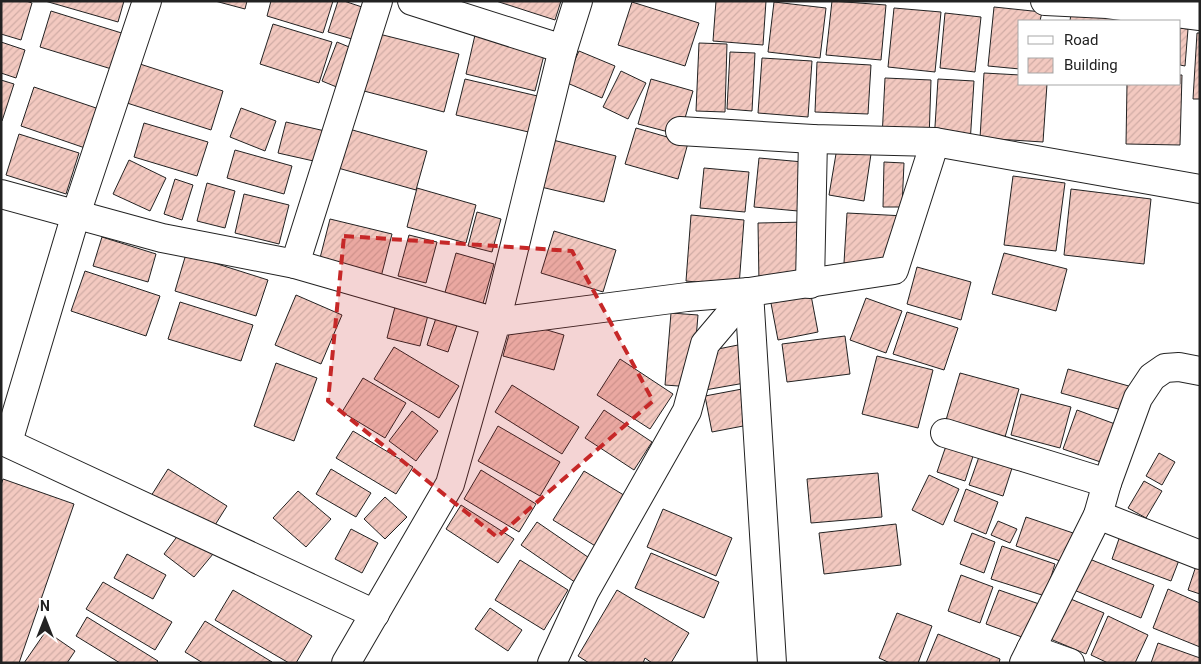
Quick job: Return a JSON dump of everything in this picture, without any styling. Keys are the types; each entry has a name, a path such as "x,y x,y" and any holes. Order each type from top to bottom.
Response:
{"street":[{"path":"147,1 76,214 5,441 375,614"},
{"path":"295,264 378,1"},
{"path":"412,1 563,49"},
{"path":"346,663 450,484 496,322 563,49 578,1"},
{"path":"1045,1 1107,4 1200,16"},
{"path":"680,131 813,139 936,142 1200,189"},
{"path":"810,284 813,139"},
{"path":"1,194 162,238 295,264 496,322 687,297 749,292 894,270 936,142"},
{"path":"552,663 585,591 687,411 705,344 749,292"},
{"path":"749,292 772,663"},
{"path":"1070,663 1027,656 1098,515 1107,483 1138,398 1152,377 1165,368 1179,367 1200,371"},
{"path":"946,432 1107,483"},
{"path":"1098,515 1200,555"}],"highlighted area":[{"path":"344,236 572,251 653,401 497,537 328,401"}],"building":[{"path":"1,1 26,1 32,3 21,40 1,34"},
{"path":"45,1 124,1 118,22"},
{"path":"215,1 247,1 245,9"},
{"path":"271,1 333,1 323,33 267,16"},
{"path":"338,1 362,7 352,39 328,32"},
{"path":"496,1 561,1 555,20"},
{"path":"716,1 766,1 763,45 713,41"},
{"path":"832,1 886,5 881,60 826,55"},
{"path":"632,2 699,23 685,66 618,45"},
{"path":"774,2 826,8 820,58 768,52"},
{"path":"994,7 1042,12 1040,20 1018,20 1018,69 988,66"},
{"path":"894,8 941,12 935,72 888,67"},
{"path":"51,11 128,35 118,71 40,47"},
{"path":"945,13 981,17 975,72 940,68"},
{"path":"1071,13 1131,20 1070,20"},
{"path":"273,24 332,42 319,83 260,64"},
{"path":"1181,28 1188,29 1185,66 1181,65"},
{"path":"1197,33 1200,33 1200,99 1193,99"},
{"path":"379,34 459,54 444,112 364,91"},
{"path":"475,35 545,51 535,91 466,74"},
{"path":"1,42 25,50 16,78 1,73"},
{"path":"337,42 354,49 339,88 322,81"},
{"path":"699,43 727,44 725,112 696,111"},
{"path":"579,51 615,66 602,98 565,82"},
{"path":"730,52 755,53 752,111 727,109"},
{"path":"762,58 812,61 808,117 758,113"},
{"path":"817,62 871,65 868,114 815,112"},
{"path":"140,64 223,91 211,130 127,103"},
{"path":"621,71 646,83 628,119 603,107"},
{"path":"984,73 1018,75 1018,85 1047,85 1043,142 980,138"},
{"path":"1182,75 1180,145 1126,144 1127,85 1181,85"},
{"path":"885,78 931,80 929,140 882,138"},
{"path":"465,79 546,98 537,134 456,115"},
{"path":"651,79 693,91 680,135 638,124"},
{"path":"938,79 974,81 970,144 934,142"},
{"path":"1,80 14,84 2,121 1,121"},
{"path":"34,87 102,110 88,149 21,126"},
{"path":"241,108 276,121 265,151 230,137"},
{"path":"286,122 325,131 318,162 278,153"},
{"path":"144,123 208,142 197,176 134,157"},
{"path":"636,128 688,143 678,179 625,164"},
{"path":"349,129 427,151 416,190 338,168"},
{"path":"19,134 79,153 66,194 6,175"},
{"path":"553,140 616,156 604,202 541,187"},
{"path":"837,148 871,154 864,201 829,195"},
{"path":"235,150 292,166 284,194 227,178"},
{"path":"759,158 803,162 798,211 754,207"},
{"path":"129,160 166,178 150,211 113,194"},
{"path":"884,162 904,163 902,207 883,207"},
{"path":"704,168 749,172 745,212 700,208"},
{"path":"1013,176 1065,183 1056,251 1004,245"},
{"path":"175,179 193,185 182,220 164,214"},
{"path":"207,183 235,191 225,228 197,221"},
{"path":"417,188 476,205 466,243 407,227"},
{"path":"1071,189 1151,199 1144,264 1064,255"},
{"path":"244,194 289,205 279,244 235,233"},
{"path":"477,212 501,219 492,252 468,246"},
{"path":"847,213 905,216 902,266 844,263"},
{"path":"691,215 744,220 739,286 686,281"},
{"path":"330,219 392,234 381,277 319,262"},
{"path":"808,222 808,282 759,283 758,223"},
{"path":"554,231 616,250 603,292 541,273"},
{"path":"409,235 437,242 426,283 398,276"},
{"path":"102,237 156,254 148,282 93,266"},
{"path":"456,253 494,264 482,307 444,296"},
{"path":"1004,253 1067,269 1056,311 992,294"},
{"path":"186,254 268,280 256,316 175,291"},
{"path":"917,267 971,282 961,320 907,304"},
{"path":"85,271 160,296 146,336 71,311"},
{"path":"810,290 818,332 778,340 770,298"},
{"path":"296,295 342,315 321,364 275,345"},
{"path":"866,298 902,311 886,353 850,340"},
{"path":"180,302 253,325 241,361 168,339"},
{"path":"395,307 428,315 420,346 387,338"},
{"path":"907,312 958,328 944,370 893,354"},
{"path":"671,313 698,315 692,387 665,385"},
{"path":"437,315 458,322 448,352 427,345"},
{"path":"513,320 564,335 554,370 503,356"},
{"path":"845,336 850,374 787,382 782,344"},
{"path":"748,343 756,381 705,390 698,353"},
{"path":"394,347 459,386 439,418 374,379"},
{"path":"877,356 933,370 918,428 862,414"},
{"path":"620,359 673,394 650,429 597,395"},
{"path":"276,363 317,378 294,441 254,426"},
{"path":"1068,369 1143,390 1136,414 1061,393"},
{"path":"960,373 1019,389 1005,437 946,420"},
{"path":"363,378 406,403 385,438 342,412"},
{"path":"512,385 579,427 562,454 495,412"},
{"path":"758,386 764,422 712,432 705,396"},
{"path":"1021,394 1071,407 1060,448 1011,435"},
{"path":"604,410 652,442 634,470 585,438"},
{"path":"1077,410 1126,428 1112,466 1063,449"},
{"path":"412,411 438,431 416,461 389,441"},
{"path":"498,426 560,462 540,496 478,461"},
{"path":"353,431 413,467 396,494 336,458"},
{"path":"948,440 975,450 965,481 937,472"},
{"path":"1159,453 1175,462 1162,485 1146,476"},
{"path":"980,454 1013,465 1003,496 969,485"},
{"path":"168,469 227,506 210,533 151,496"},
{"path":"331,469 371,493 356,517 316,494"},
{"path":"481,470 536,504 519,532 464,499"},
{"path":"584,471 627,497 597,547 553,520"},
{"path":"878,473 882,517 811,523 807,479"},
{"path":"929,475 959,489 943,525 912,510"},
{"path":"3,479 74,504 19,663 1,663 1,485"},
{"path":"1144,481 1162,491 1146,518 1128,508"},
{"path":"966,489 998,502 986,534 954,521"},
{"path":"298,491 331,519 306,547 273,518"},
{"path":"385,497 407,517 385,539 364,519"},
{"path":"461,505 514,539 498,563 446,529"},
{"path":"663,509 732,538 716,576 647,547"},
{"path":"1026,517 1076,534 1066,563 1016,546"},
{"path":"998,521 1017,529 1010,543 991,535"},
{"path":"537,522 598,564 582,587 521,545"},
{"path":"896,524 901,565 824,574 819,533"},
{"path":"351,529 378,543 362,573 335,559"},
{"path":"182,530 213,554 194,577 164,554"},
{"path":"972,533 995,542 984,573 960,564"},
{"path":"1121,533 1181,555 1171,581 1112,559"},
{"path":"1002,546 1055,564 1045,596 991,579"},
{"path":"651,553 719,582 704,618 635,588"},
{"path":"127,554 166,575 153,599 114,578"},
{"path":"1087,558 1154,585 1141,618 1074,590"},
{"path":"520,560 568,590 544,630 495,600"},
{"path":"1197,563 1200,564 1200,594 1188,590"},
{"path":"961,575 993,587 980,623 948,611"},
{"path":"103,582 172,622 155,650 86,609"},
{"path":"1168,589 1200,603 1200,647 1153,628"},
{"path":"233,590 312,636 296,663 289,663 215,620"},
{"path":"617,590 689,633 671,663 652,663 645,658 643,663 589,663 578,656"},
{"path":"999,590 1042,605 1030,640 986,624"},
{"path":"1066,597 1104,613 1086,654 1048,638"},
{"path":"490,608 522,630 508,651 475,629"},
{"path":"897,613 932,626 918,663 890,663 879,658"},
{"path":"1108,616 1148,635 1135,663 1108,663 1091,655"},
{"path":"87,617 158,661 156,663 120,663 76,636"},
{"path":"205,621 272,662 203,663 185,652"},
{"path":"46,631 75,651 67,663 24,663"},
{"path":"938,634 1000,659 999,663 926,663"},
{"path":"1158,643 1200,658 1200,663 1151,663"}]}
